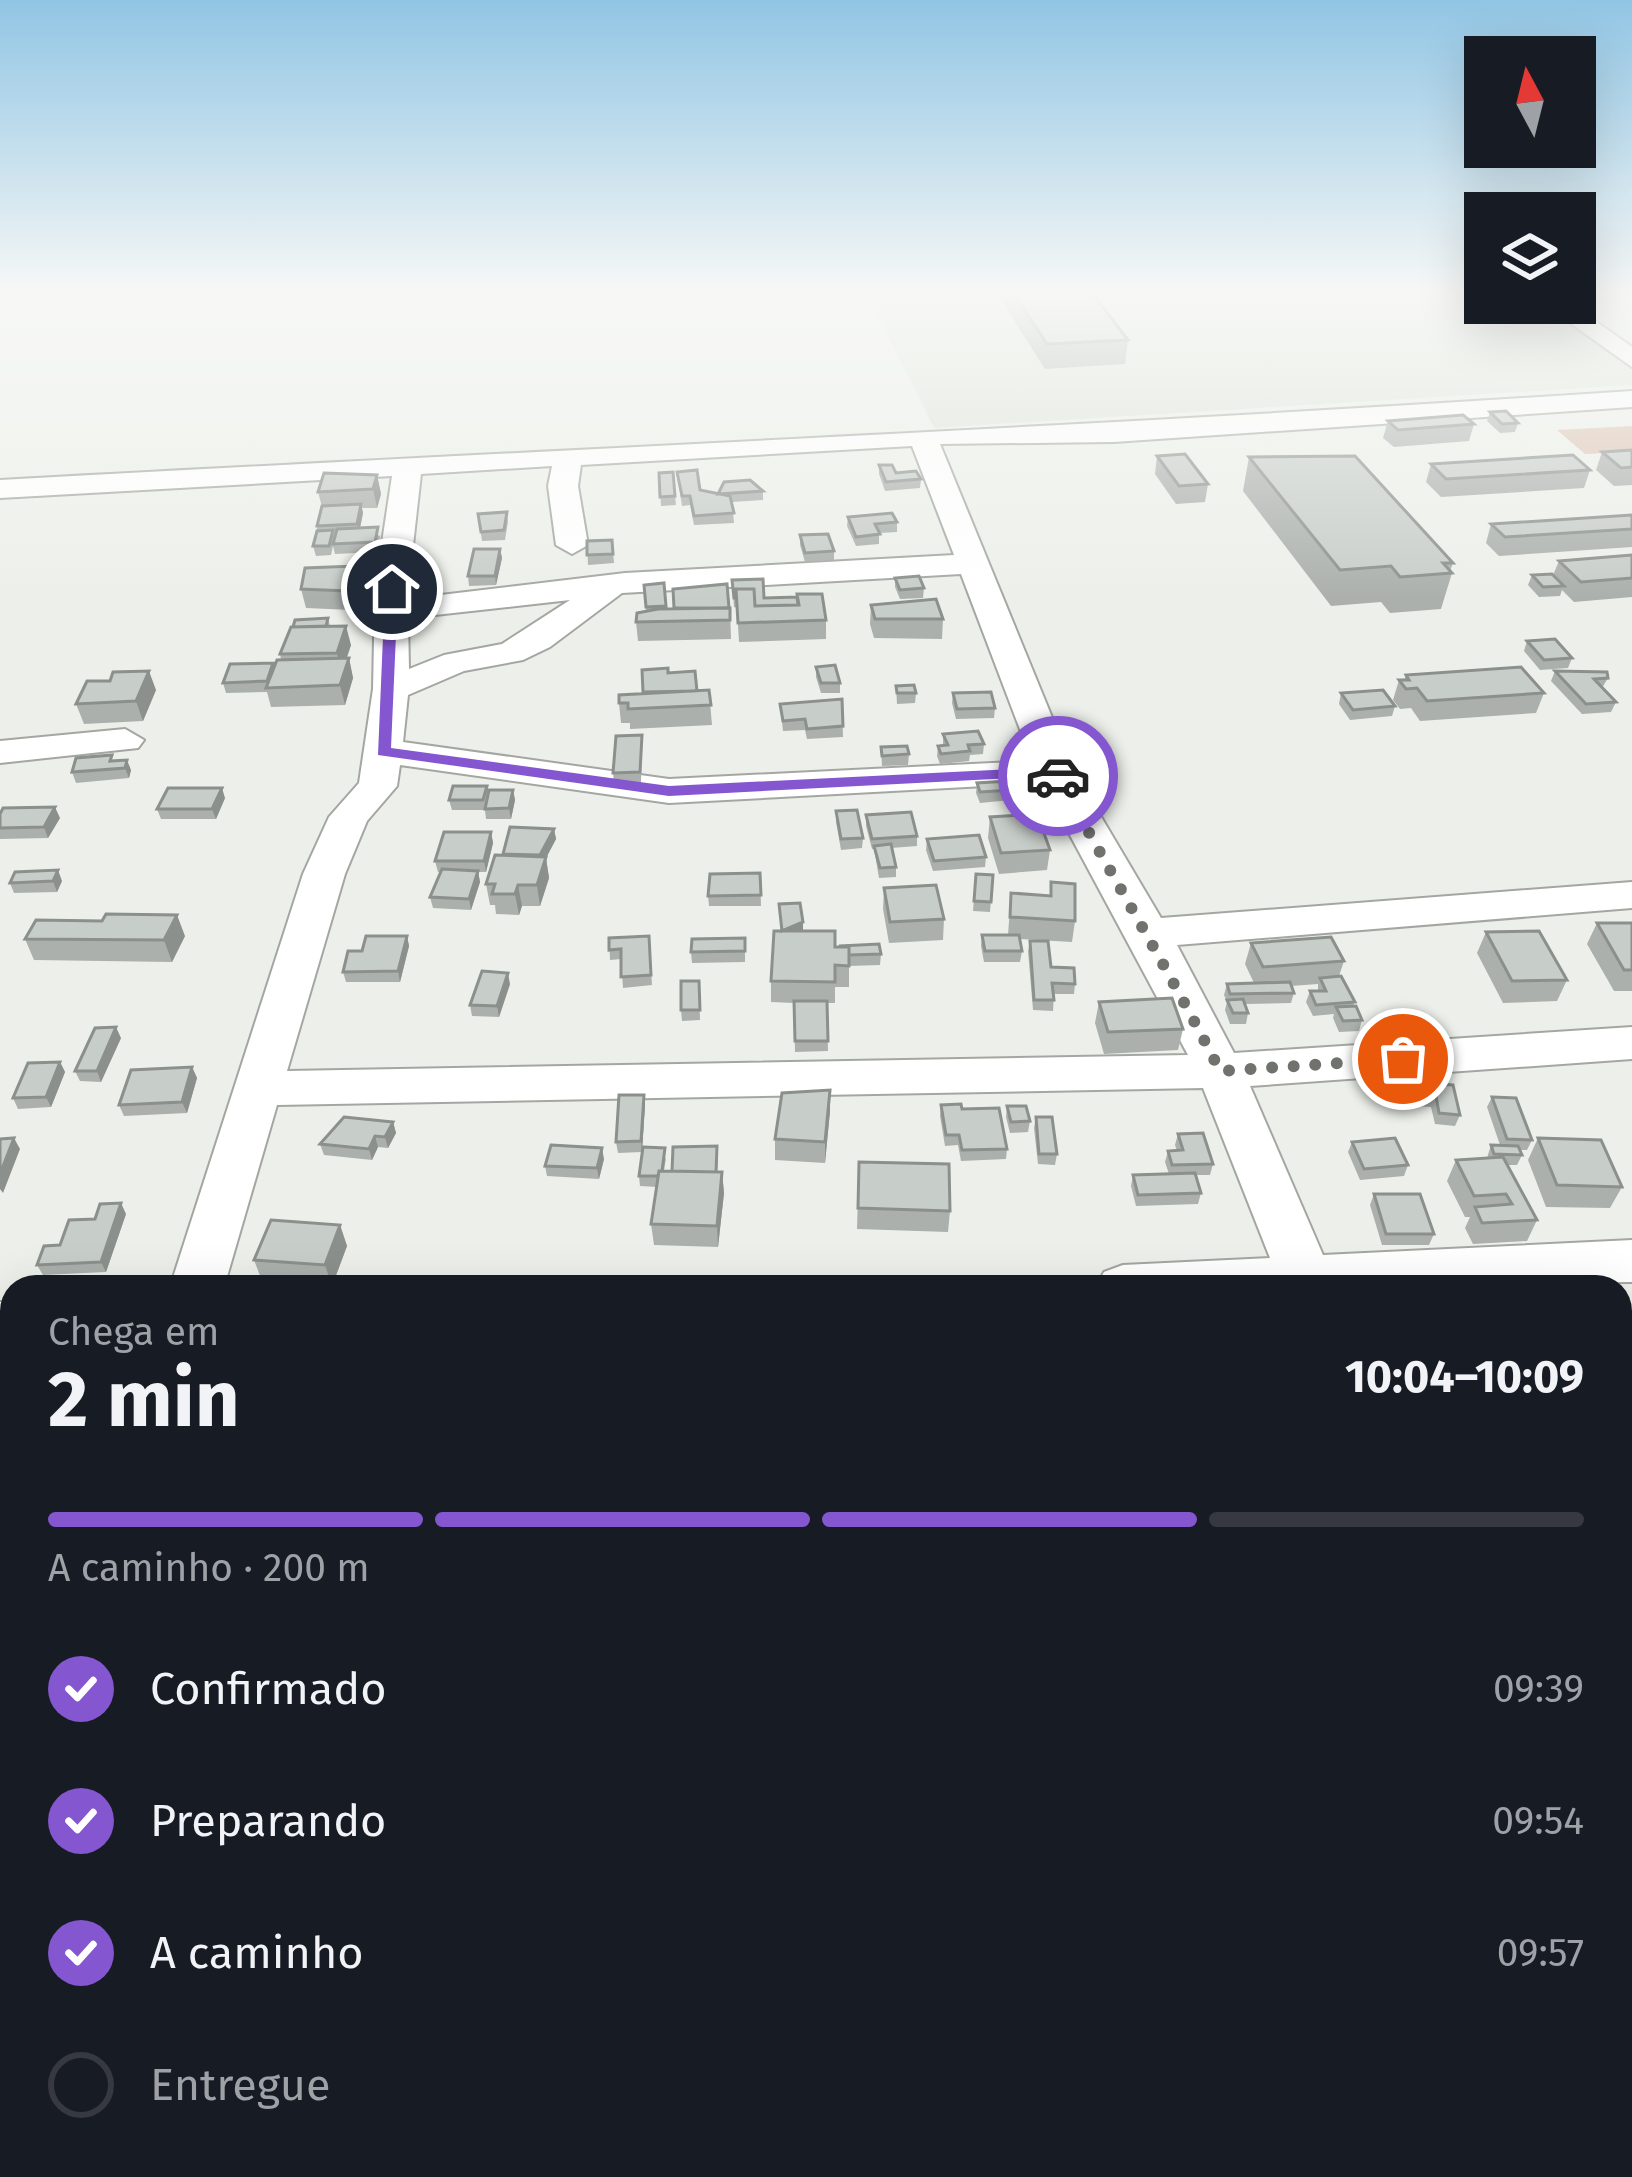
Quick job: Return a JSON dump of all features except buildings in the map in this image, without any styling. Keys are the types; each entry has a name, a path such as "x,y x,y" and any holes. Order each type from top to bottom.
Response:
{"street":[{"path":"0,525 8,489 923,437 1114,434 1632,399"},
{"path":"923,437 1055,771 1119,890 1149,933 1220,1071 1305,1275"},
{"path":"562,457 568,460 563,486 572,520 572,545"},
{"path":"201,1275 324,874 349,817 378,786 391,689 394,563 408,465"},
{"path":"394,610 646,580 970,564"},
{"path":"391,689 456,662 512,653 538,640 611,586"},
{"path":"0,752 124,740"},
{"path":"383,752 669,791 1055,771"},
{"path":"1149,933 1632,895"},
{"path":"259,1088 1220,1071 1632,1043"},
{"path":"1426,1275 1632,1261"}],"shaded area":[{"path":"918,396 1460,396 934,428"},
{"path":"1632,426 1632,452 1585,454 1557,430"}],"way so far":[{"path":"1058,776 1119,890 1149,933 1220,1071 1403,1059"}],"route":[{"path":"392,589 391,689 383,752 669,791 1055,771 1058,776"}]}
